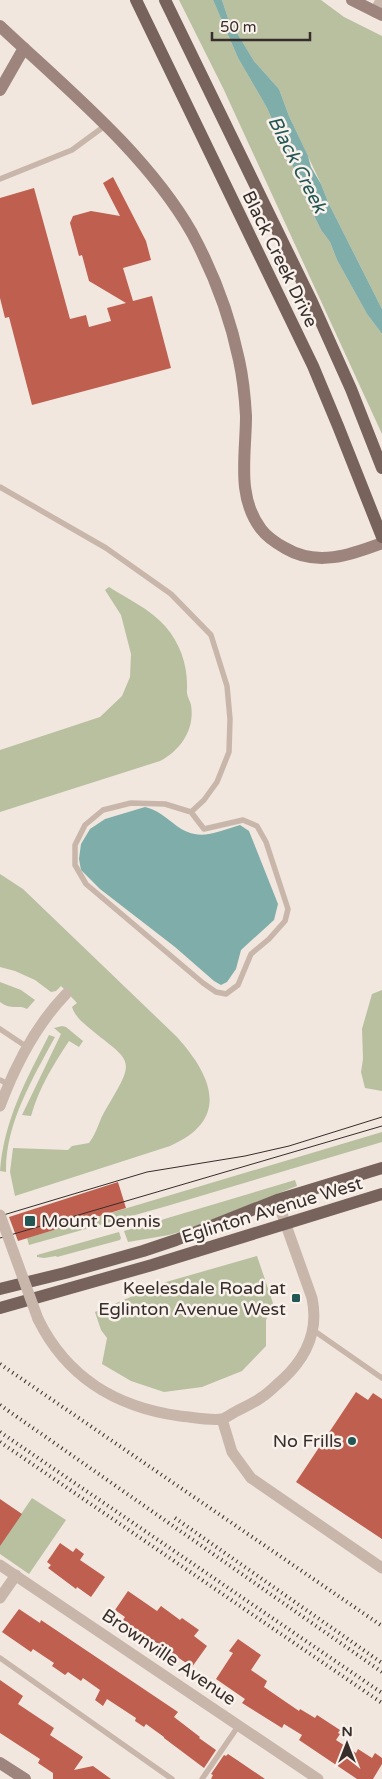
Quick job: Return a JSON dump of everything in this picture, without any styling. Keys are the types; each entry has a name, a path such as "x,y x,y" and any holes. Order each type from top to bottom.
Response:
{"main road":[{"name":"Black Creek Drive","path":"136,0 313,366 382,537"},
{"name":"Black Creek Drive","path":"164,0 312,302 351,389 382,468"},
{"name":"Eglinton Avenue West","path":"0,1288 65,1273 151,1248 277,1200 382,1168"},
{"name":"Eglinton Avenue West","path":"0,1308 152,1265 382,1194"}],"street":[{"path":"352,0 379,9"},
{"path":"0,26 106,125 160,186 192,233 223,303 239,360 246,416 244,484 252,514 262,530 279,545 292,553 318,559 343,556 382,543"},
{"path":"0,90 24,48"},
{"path":"0,1106 4,1082 54,1006 66,994"},
{"path":"0,1215 38,1320 58,1353 89,1382 124,1402 158,1412 196,1418 222,1419 263,1397 292,1371 306,1352 314,1330 312,1298 277,1200"},
{"path":"222,1419 232,1452 251,1478 382,1568"},
{"name":"Brownville Avenue","path":"0,1564 318,1779"},
{"path":"0,1598 16,1575"},
{"path":"0,1763 25,1779"}],"lane":[{"path":"0,179 72,150 106,125"},
{"path":"0,487 106,548 171,594 210,635 227,686 230,719 229,752 217,782 204,800 191,812"},
{"path":"130,803 165,804 191,812 204,829 243,820 257,826 266,842 288,909 285,922 251,954 238,985 226,994 216,992 203,983 86,884 75,865 75,845 85,825 103,810 130,803"},
{"path":"0,1029 27,1047"},
{"path":"314,1330 382,1378"},
{"path":"0,1658 172,1779"},
{"path":"202,1779 239,1725"}],"green space":[{"path":"179,0 213,0 238,58 267,108 321,230 330,242 337,260 367,314 382,334 382,434 224,90"},
{"path":"222,0 321,0 344,17 382,36 382,309 329,204 289,116 279,89 254,61 228,18"},
{"path":"109,587 146,609 165,626 175,640 185,664 187,694 192,714 185,738 174,751 160,761 0,812 0,750 100,717 122,696 130,677 131,654 121,615 105,590"},
{"path":"0,874 23,889 177,1037 199,1067 210,1096 208,1110 202,1123 189,1135 170,1146 15,1196 10,1172 13,1148 68,1150 72,1146 89,1143 123,1079 126,1069 121,1055 77,1016 72,1007 77,1003 61,986 56,991 51,992 35,980 0,967"},
{"path":"0,982 21,990 35,1000 27,1009 4,1005 0,1002"},
{"path":"382,990 382,1091 365,1088 361,1072 363,1059 362,1029 372,994"},
{"path":"66,1027 83,1041 79,1047 69,1041 47,1077 31,1116 22,1115 61,1034 54,1028"},
{"path":"49,1035 55,1037 15,1119 10,1136 6,1172 0,1171 2,1152 11,1117 24,1084"},
{"path":"382,1132 382,1142 29,1245 27,1238"},
{"path":"295,1180 297,1186 186,1230 128,1242 124,1231"},
{"path":"119,1232 120,1240 57,1257 37,1257 37,1255"},
{"path":"257,1256 274,1306 266,1320 266,1346 242,1371 202,1387 164,1392 131,1381 102,1364 107,1338 101,1330 95,1312 166,1282"},
{"path":"32,1498 66,1520 29,1574 0,1554 0,1545"}],"water":[{"name":"Black Creek","path":"213,0 222,0 228,18 254,61 279,89 311,167 382,309 382,334 367,314 337,260 330,242 321,230 267,108 238,58"},
{"path":"145,807 157,812 182,829 198,835 213,833 240,825 249,831 278,904 274,920 241,950 236,969 227,982 221,985 100,889 81,870 79,859 81,844 90,829 105,819"}],"building":[{"path":"113,177 146,241 151,260 123,268 133,301 152,296 171,368 32,405 9,317 5,318 0,298 0,198 34,188 70,319 86,315 89,327 111,321 107,308 126,303 89,281 82,255 79,256 70,223 73,216 91,211 120,216 103,183"},
{"path":"118,1182 126,1208 18,1241 9,1217"},
{"name":"No Frills","path":"356,1392 368,1400 373,1393 382,1399 382,1539 296,1482"},
{"path":"0,1499 22,1514 0,1546"},
{"path":"60,1543 73,1552 76,1548 84,1554 80,1560 105,1577 91,1597 77,1587 76,1589 48,1568 51,1565 47,1562"},
{"path":"128,1591 157,1611 161,1606 180,1620 182,1618 199,1630 194,1636 207,1646 192,1667 123,1620 125,1617 115,1610"},
{"path":"19,1609 40,1623 41,1620 178,1712 174,1717 216,1750 204,1768 146,1724 144,1727 135,1721 136,1718 107,1699 103,1706 95,1700 100,1690 83,1678 81,1681 68,1672 65,1675 52,1666 54,1663 33,1649 31,1652 2,1632"},
{"path":"238,1639 261,1655 251,1670 267,1681 264,1687 299,1711 300,1709 315,1718 317,1715 340,1730 336,1740 356,1753 358,1749 372,1758 375,1753 382,1758 382,1764 373,1779 357,1779 299,1740 302,1735 284,1724 282,1728 242,1703 245,1699 216,1679 233,1653 229,1651"},
{"path":"0,1680 23,1696 18,1704 54,1728 50,1735 83,1757 74,1770 93,1766 111,1779 53,1779 53,1773 38,1763 40,1759 0,1733"},
{"path":"228,1754 265,1779 211,1779 213,1775 211,1774 224,1755"}],"tram line":[{"path":"0,1216 147,1172 245,1156 289,1146 382,1117"},
{"path":"0,1238 382,1126"}],"railway":[{"path":"0,1364 382,1626"},
{"path":"0,1405 382,1672"},
{"path":"0,1432 382,1693"},
{"path":"0,1442 382,1703"},
{"path":"175,1518 382,1663"}],"place":[{"name":"Mount Dennis","path":"30,1221"},
{"name":"Keelesdale Road at Eglinton Avenue West","path":"296,1298"},
{"name":"No Frills","path":"352,1441"}]}
